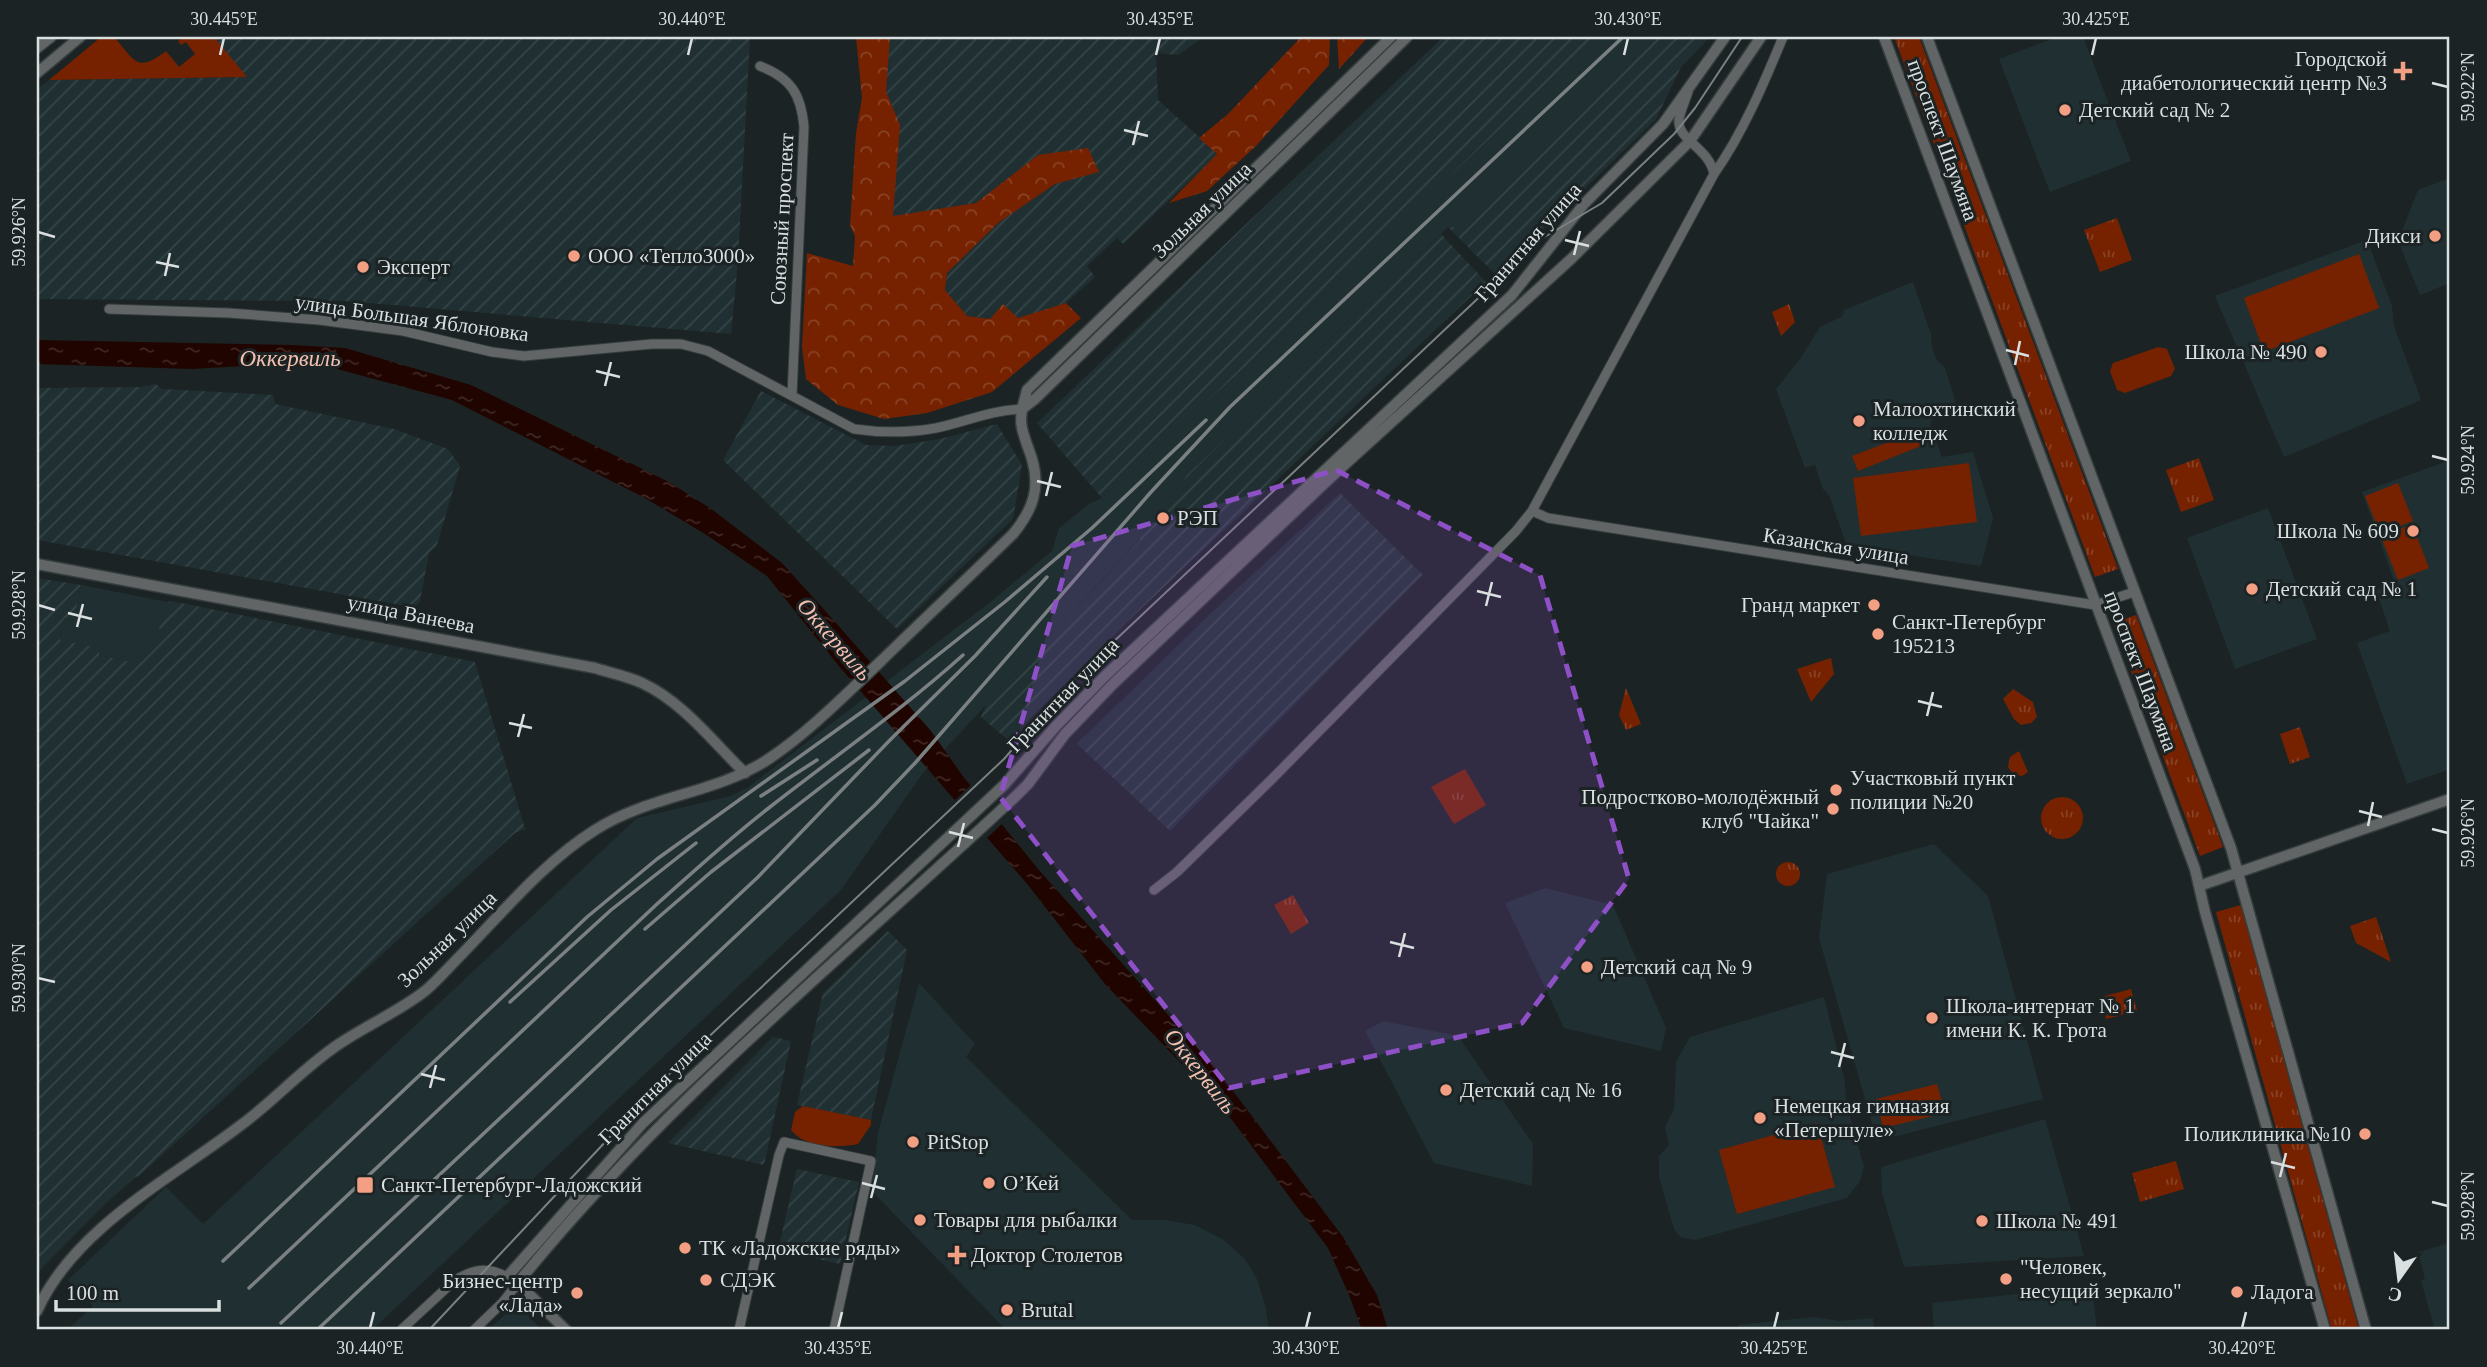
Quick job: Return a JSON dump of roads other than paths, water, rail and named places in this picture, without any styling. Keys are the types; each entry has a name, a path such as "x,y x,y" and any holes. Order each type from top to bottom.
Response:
{"street":[{"path":"37,48 51,37"},
{"path":"37,73 80,37"},
{"name":"Зольная улица","path":"37,1311 56,1275 89,1240 164,1177 244,1124 308,1066 428,989 575,844 611,820 637,807 709,787 745,773 788,745 881,661 1025,520 1035,496 1036,481 1021,427 1027,390 1391,37"},
{"name":"Зольная улица","path":"1022,409 1407,37"},
{"name":"Гранитная улица","path":"507,1277 643,1123 1004,785 1105,676 1512,295 1584,204 1651,137 1725,37"},
{"name":"Гранитная улица","path":"474,1330 503,1303 612,1176 678,1106 788,1002 1015,797 1028,784 1065,734 1113,684 1330,478 1571,258 1690,141 1761,37"},
{"path":"1154,890 1177,872 1265,786 1516,531 1532,511 1713,174 1724,160 1783,37"},
{"name":"проспект Шаумяна","path":"1884,37 2192,861 2325,1330"},
{"name":"проспект Шаумяна","path":"1927,37 2231,848 2366,1330"},
{"name":"Союзный проспект","path":"760,66 784,78 792,88 802,109 804,127 792,395"},
{"path":"1690,87 1679,120 1682,134 1709,158 1713,174"},
{"name":"улица Большая Яблоновка","path":"109,309 229,313 319,320 403,331 492,352 524,356 652,344 681,344 708,351 854,429 908,432 938,427 989,412 1022,409"},
{"name":"Казанская улица","path":"1532,511 1548,518 2095,605 2134,592"},
{"name":"улица Ванеева","path":"37,564 595,668 642,683 664,696 686,714 745,773"},
{"path":"2199,886 2450,799"},
{"path":"738,1330 784,1142 871,1161 834,1330"},
{"path":"401,1330 463,1275 481,1269 489,1269 517,1284 566,1330"}],"water":[{"name":"Оккервиль","path":"37,340 345,348 471,385 667,481 710,508 782,563 931,731 962,775 1038,869 1218,1071 1343,1237 1377,1295 1388,1330 1362,1330 1328,1248 1220,1104 1105,984 1028,885 838,665 767,576 645,498 452,400 311,362 192,369 37,364"}],"tram line":[{"path":"429,1330 667,1076 1004,759 1059,695 1092,662 1541,239 1602,203 1674,134 1695,108 1742,37"}],"railway":[{"path":"317,1330 875,805 916,762 1151,492 1230,407 1623,37"},
{"path":"223,1261 587,917 657,859 905,681 1006,601 1092,528 1206,420"},
{"path":"281,1323 758,877 975,656 1047,577"},
{"path":"249,1288 657,904 755,818 892,714 963,655"},
{"path":"645,929 711,872 869,750"},
{"path":"761,796 817,760"},
{"path":"510,1002 611,910 696,843"}],"place":[{"name":"Городской диабетологический центр №3","path":"2403,71"},
{"name":"Детский сад № 2","path":"2065,110"},
{"name":"Дикси","path":"2435,236"},
{"name":"ООО «Тепло3000»","path":"574,256"},
{"name":"Эксперт","path":"363,267"},
{"name":"Школа № 490","path":"2321,352"},
{"name":"Малоохтинский колледж","path":"1859,421"},
{"name":"РЭП","path":"1163,518"},
{"name":"Школа № 609","path":"2413,531"},
{"name":"Детский сад № 1","path":"2252,589"},
{"name":"Гранд маркет","path":"1874,605"},
{"name":"Санкт-Петербург 195213","path":"1878,634"},
{"name":"Участковый пункт полиции №20","path":"1836,790"},
{"name":"Подростково-молодёжный клуб \"Чайка\"","path":"1833,809"},
{"name":"Детский сад № 9","path":"1587,967"},
{"name":"Школа-интернат № 1 имени К. К. Грота","path":"1932,1018"},
{"name":"Детский сад № 16","path":"1446,1090"},
{"name":"Немецкая гимназия «Петершуле»","path":"1760,1118"},
{"name":"Поликлиника №10","path":"2365,1134"},
{"name":"PitStop","path":"913,1142"},
{"name":"О’Кей","path":"989,1183"},
{"name":"Санкт-Петербург-Ладожский","path":"365,1185"},
{"name":"Товары для рыбалки","path":"920,1220"},
{"name":"Школа № 491","path":"1982,1221"},
{"name":"ТК «Ладожские ряды»","path":"685,1248"},
{"name":"Доктор Столетов","path":"957,1255"},
{"name":"\"Человек, несущий зеркало\"","path":"2006,1279"},
{"name":"СДЭК","path":"706,1280"},
{"name":"Ладога","path":"2237,1292"},
{"name":"Бизнес-центр «Лада»","path":"577,1293"},
{"name":"Brutal","path":"1007,1310"}]}
